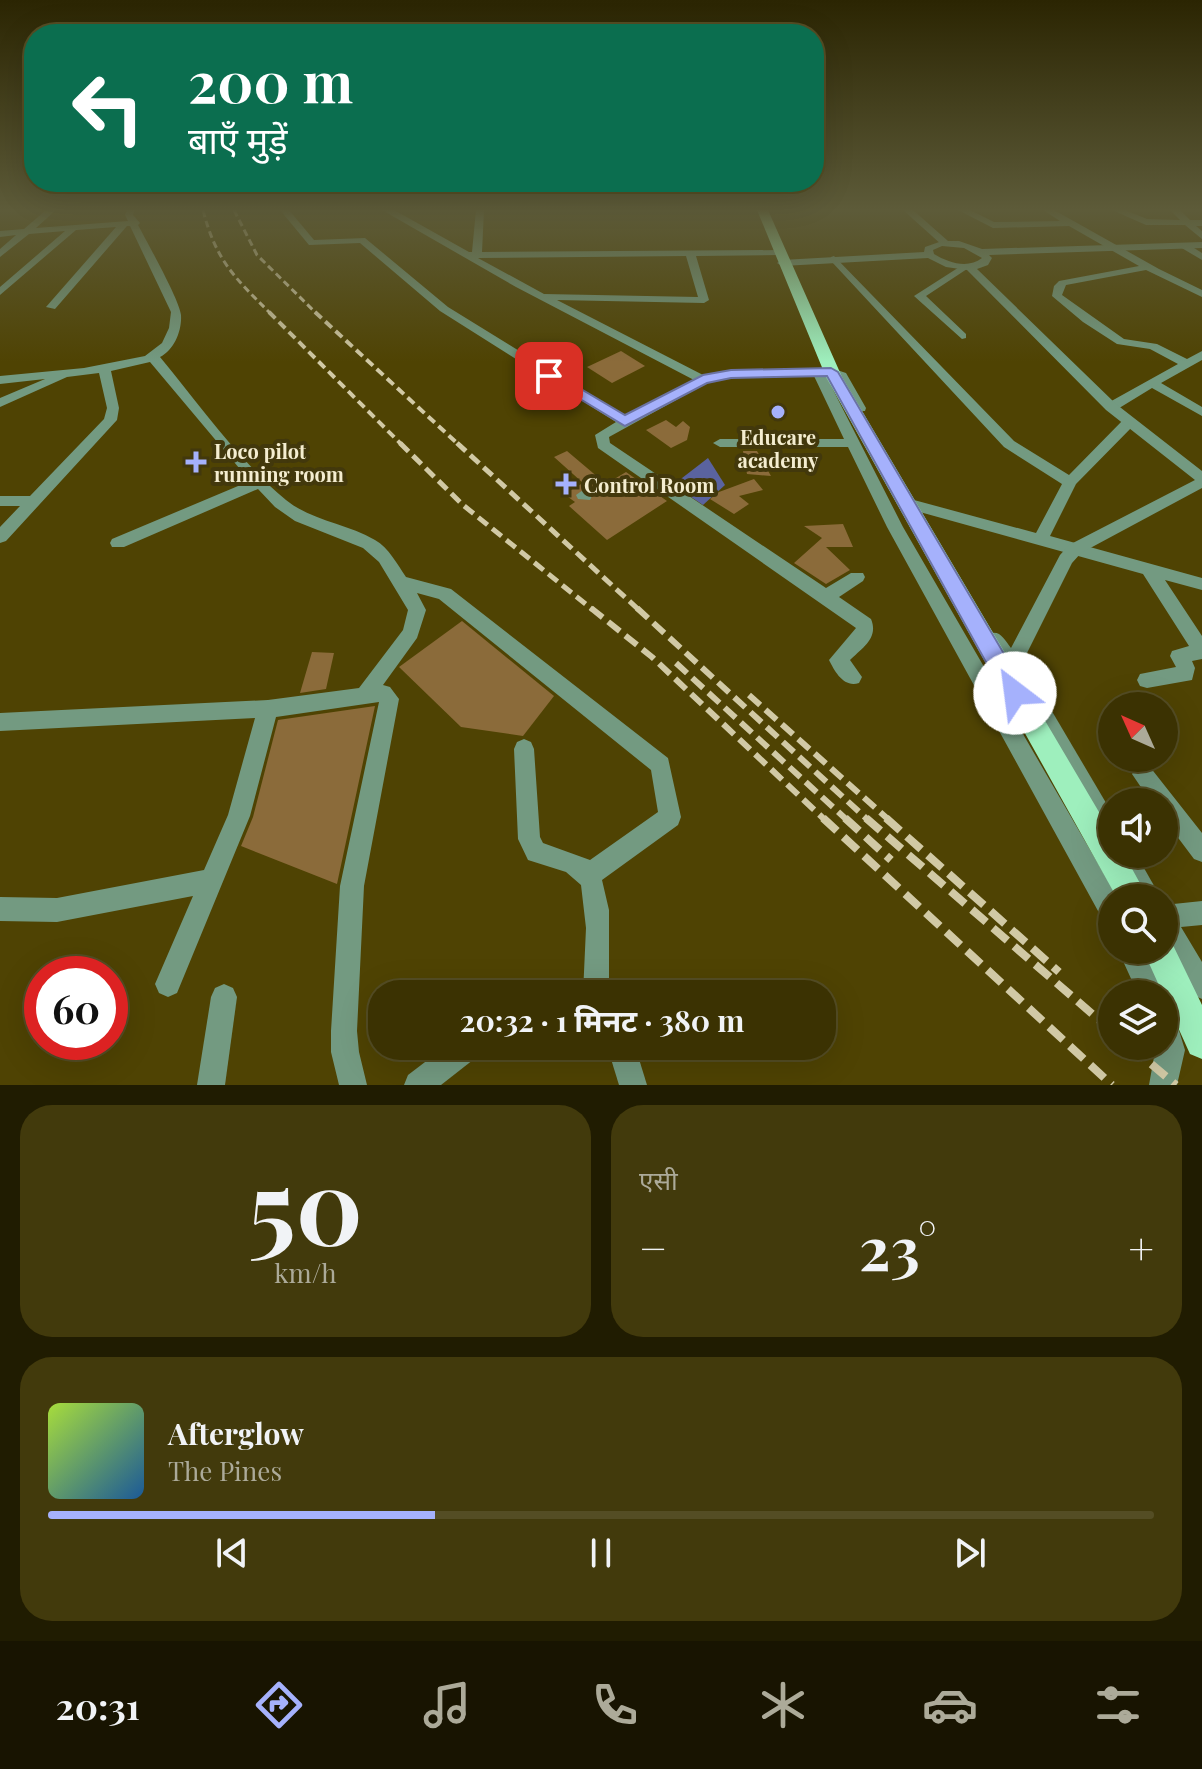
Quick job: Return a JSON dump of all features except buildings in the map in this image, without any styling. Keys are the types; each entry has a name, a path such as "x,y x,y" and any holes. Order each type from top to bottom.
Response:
{"main road":[{"path":"786,261 816,335 828,374 1125,884"},
{"path":"1166,964 1202,1042"}],"street":[{"path":"0,292 36,261"},
{"path":"51,307 95,261"},
{"path":"0,380 104,366 153,357 164,350 176,326 176,312 149,261"},
{"path":"387,261 444,309 625,422"},
{"path":"474,261 703,380"},
{"path":"542,297 704,300 693,261"},
{"path":"836,261 1009,444 1070,482"},
{"path":"941,261 967,267 1111,407 1202,480 1075,549 1066,559 1012,658"},
{"path":"962,336 919,296 967,267 986,261"},
{"path":"1137,261 1202,294"},
{"path":"1147,267 1063,283 1057,296 1121,342 1153,346 1186,363"},
{"path":"1111,407 1202,355"},
{"path":"153,357 260,482 300,517 369,544 385,558 401,582 417,610 415,624 366,693"},
{"path":"0,537 110,420 113,408 104,366"},
{"path":"0,403 74,371"},
{"path":"852,677 838,660 867,629 603,445 602,435 703,380 731,374 842,376 914,505 996,643 1012,658 1098,810"},
{"path":"828,374 851,443 895,527 1098,886"},
{"path":"1152,383 1202,412"},
{"path":"1041,538 1070,482 1129,422"},
{"path":"720,443 851,443"},
{"path":"118,543 260,482"},
{"path":"0,501 33,501"},
{"path":"914,505 1202,584"},
{"path":"1147,680 1185,674 1186,668 1179,656 1202,651 1150,571"},
{"path":"825,597 857,577"},
{"path":"401,582 445,594 661,765 670,817 589,875"},
{"path":"0,722 268,709 366,693 383,693 389,699 352,886 344,1031 345,1052 353,1085"},
{"path":"168,984 245,797 268,709"},
{"path":"524,749 529,839 532,846 536,852 581,867 589,875 596,900 596,980"},
{"path":"1143,774 1202,851"},
{"path":"0,909 57,910 211,881"},
{"path":"1178,917 1202,913"},
{"path":"1178,944 1202,986"},
{"path":"211,1085 224,997"},
{"path":"418,1085 450,1060"},
{"path":"625,1060 633,1085"},
{"path":"1163,1085 1169,1060"}],"shaded area":[{"path":"708,458 725,485 703,505 673,485"}],"railway":[{"path":"224,261 247,290 400,443"},
{"path":"263,261 317,314"},
{"path":"315,312 459,445"},
{"path":"400,443 463,505 593,610"},
{"path":"457,443 639,610"},
{"path":"591,608 652,657 825,820"},
{"path":"637,608 868,820"},
{"path":"676,663 847,820"},
{"path":"749,695 889,820"},
{"path":"823,818 1112,1085"},
{"path":"845,818 891,860"},
{"path":"866,818 1098,1019"},
{"path":"886,818 1059,972"},
{"path":"1147,1060 1176,1085"}],"place":[{"name":"Educare academy","path":"778,412"},
{"name":"Loco pilot running room","path":"196,462"},
{"name":"Control Room","path":"566,484"}],"route":[{"path":"549,376 625,422 703,380 731,374 831,372 1015,693"}]}
